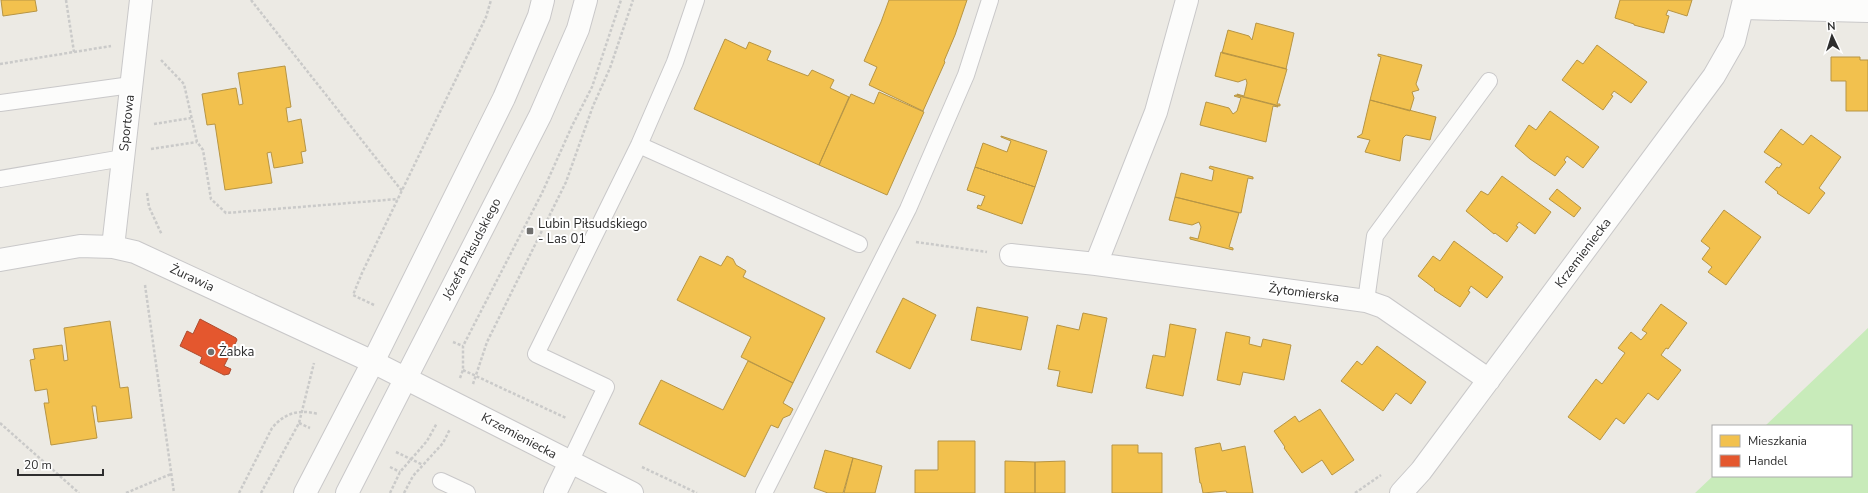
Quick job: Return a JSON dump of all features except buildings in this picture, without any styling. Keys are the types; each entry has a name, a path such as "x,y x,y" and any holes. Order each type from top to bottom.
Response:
{"street":[{"name":"Sportowa","path":"114,247 141,0"},
{"path":"305,493 373,362 504,98 539,16 544,0"},
{"name":"Józefa Piłsudskiego","path":"347,493 540,116 578,29 586,0"},
{"path":"1096,264 1156,112 1188,0"},
{"path":"1744,4 1868,11"},
{"name":"Krzemieniecka","path":"1401,493 1421,471 1714,76 1734,41 1744,4"},
{"name":"Żurawia","path":"0,260 80,246 114,247 136,252 373,362 406,379"},
{"name":"Żytomierska","path":"1011,255 1096,264 1366,301 1383,307 1489,380"},
{"name":"Krzemieniecka","path":"406,379 632,493"},
{"path":"555,493 570,462"}],"lane":[{"path":"570,462 606,387 536,354 639,144 675,62 696,0"},
{"path":"764,493 908,209 966,75 990,0"},
{"path":"1366,301 1375,236 1489,81"},
{"path":"0,103 131,85"},
{"path":"639,144 859,244"},
{"path":"0,179 123,158"},
{"path":"441,481 467,493"}],"path":[{"path":"66,0 74,52"},
{"path":"251,0 402,191"},
{"path":"353,295 362,272 486,17 491,0"},
{"path":"463,370 463,346 542,193 572,126 592,87 621,0"},
{"path":"390,493 400,472 427,441 477,375 488,342 541,237 566,182 593,106 610,68 633,0"},
{"path":"0,64 114,45"},
{"path":"160,68 162,54"},
{"path":"161,60 184,84 197,142 203,150 211,199 226,213 398,199"},
{"path":"154,128 155,116"},
{"path":"154,124 191,118"},
{"path":"151,149 197,142"},
{"path":"151,156 152,144"},
{"path":"147,186 146,193 149,207 157,227 167,243 144,277 174,493"},
{"path":"893,239 1011,255"},
{"path":"261,493 299,423 315,360"},
{"path":"404,493 413,476 443,443 456,403"},
{"path":"0,423 79,493"},
{"path":"126,493 171,474"}],"green space":[{"path":"1868,328 1868,493 1695,493 1712,477 1852,477 1852,425 1766,425"}],"place":[{"name":"Lubin Piłsudskiego - Las 01","path":"530,231"},
{"name":"Żabka","path":"211,352"}]}
